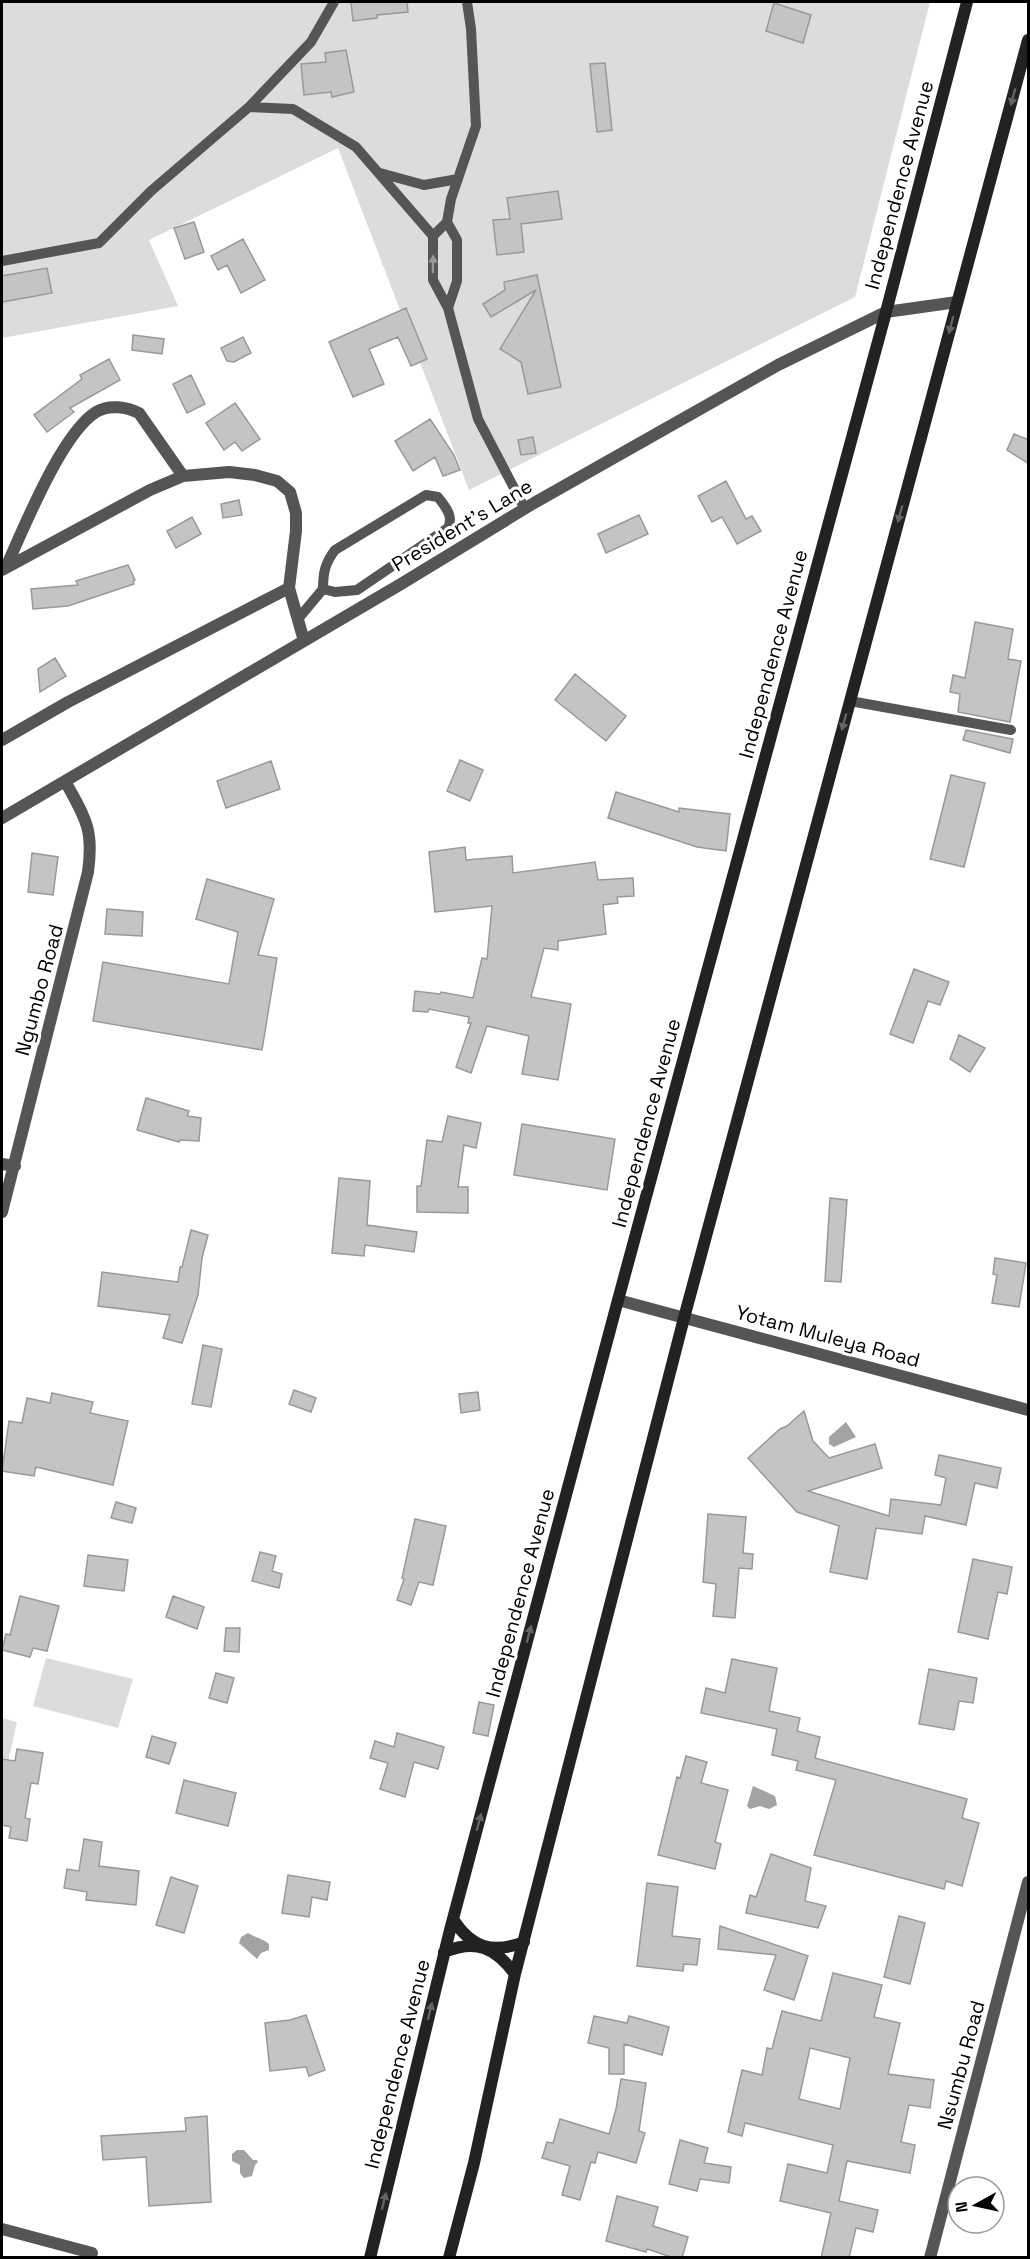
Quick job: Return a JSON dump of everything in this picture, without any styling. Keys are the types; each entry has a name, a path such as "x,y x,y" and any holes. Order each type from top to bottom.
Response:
{"main road":[{"name":"Independence Avenue","path":"370,2258 444,1952 886,312 967,2"},
{"path":"449,2258 474,2163 515,1974 684,1318 1029,40"},
{"path":"453,1919 466,1935 483,1946 496,1949 524,1942"},
{"path":"444,1952 471,1945 484,1948 497,1954 515,1974"}],"street":[{"name":"President's Lane","path":"2,818 525,509 778,365 886,312 957,302"},
{"path":"4,569 67,442 96,411 114,407 129,407 140,413 183,476"},
{"path":"4,569 150,490 183,476 229,472 255,475 278,481 290,492 296,513 296,531 289,588 304,641"},
{"path":"2,740 68,702 289,588"},
{"name":"Ngumbo Road","path":"2,1212 88,872 91,848 88,828 65,781"},
{"path":"2,1164 15,1166"},
{"name":"Yotam Muleya Road","path":"618,1300 1029,1410"},
{"name":"Nsumbu Road","path":"930,2258 1029,1882"},
{"path":"2,2229 92,2253"}],"lane":[{"path":"2,261 99,243 151,191 249,107 311,42 334,2"},
{"path":"433,236 447,222 451,199 476,126 471,29 467,2"},
{"path":"249,107 293,109 356,147 433,236 433,280 448,308 478,419 525,509"},
{"path":"380,173 424,185 458,179"},
{"path":"447,222 457,240 457,281 448,308"},
{"path":"298,619 323,589 323,574 327,560 335,550 426,495 438,497 450,514 451,522 448,528 357,590 335,592 323,589"},
{"path":"850,701 1011,730"}],"shaded area":[{"path":"2,2 930,2 855,297 469,490 338,148 149,240 178,306 2,338"},
{"path":"846,1422 856,1437 834,1447 829,1444 829,1437"},
{"path":"46,1658 133,1679 118,1728 33,1706"},
{"path":"2,1718 17,1722 8,1762 2,1760"},
{"path":"753,1786 775,1796 777,1805 769,1809 760,1806 750,1809 747,1806"},
{"path":"248,1933 269,1944 269,1950 261,1953 257,1959 239,1943 241,1937"},
{"path":"237,2150 244,2150 253,2160 257,2160 252,2176 244,2178 240,2173 240,2165 232,2161 232,2154"}],"building":[{"path":"351,2 407,2 408,12 377,15 377,18 353,21"},
{"path":"774,3 811,15 803,43 766,31"},
{"path":"346,50 354,92 332,97 331,92 304,95 301,64 326,62 325,53"},
{"path":"605,63 612,130 597,132 590,64"},
{"path":"558,191 562,219 521,224 524,252 497,255 493,220 510,219 507,198"},
{"path":"194,222 204,252 185,259 174,228"},
{"path":"243,239 265,280 241,293 227,265 218,270 211,256"},
{"path":"47,268 52,293 2,302 2,276"},
{"path":"537,275 561,387 528,394 521,362 500,349 536,290 491,317 483,304 505,290 504,282"},
{"path":"406,308 427,359 411,366 398,337 369,349 384,384 353,397 329,342"},
{"path":"133,335 164,339 162,354 132,350"},
{"path":"243,337 251,353 234,362 227,361 221,348"},
{"path":"109,359 120,380 70,408 74,412 47,432 34,415 82,379 80,375"},
{"path":"191,375 205,404 187,413 173,384"},
{"path":"235,403 260,439 242,451 235,442 224,450 206,423"},
{"path":"430,419 454,455 460,470 443,476 435,457 413,471 395,441"},
{"path":"1014,434 1029,440 1029,464 1007,450"},
{"path":"533,437 536,453 521,455 518,440"},
{"path":"726,481 746,519 752,516 761,531 737,544 722,517 712,522 698,496"},
{"path":"239,500 242,515 223,518 221,504"},
{"path":"639,515 648,534 606,553 598,534"},
{"path":"192,517 201,534 176,548 167,531"},
{"path":"128,565 135,580 134,584 68,606 33,609 31,589 78,585 76,581"},
{"path":"975,622 1013,629 1008,659 1021,661 1010,722 958,712 960,694 950,692 953,675 965,678"},
{"path":"55,658 66,676 40,692 38,669"},
{"path":"575,674 626,716 606,741 555,700"},
{"path":"966,730 1013,739 1010,753 963,740"},
{"path":"460,760 483,770 470,801 447,791"},
{"path":"271,761 280,789 226,808 217,781"},
{"path":"951,775 985,783 964,867 930,859"},
{"path":"616,792 679,812 679,808 730,814 726,851 697,847 608,818"},
{"path":"465,847 466,860 512,856 513,873 595,862 598,880 633,878 634,896 617,897 618,903 603,905 606,934 558,941 558,950 544,948 531,997 571,1004 558,1080 522,1074 529,1036 487,1026 471,1073 456,1067 471,1023 468,1023 469,1017 429,1009 428,1012 413,1011 415,991 440,994 441,992 473,998 482,958 487,959 492,906 435,912 429,852"},
{"path":"32,853 58,857 53,895 28,892"},
{"path":"207,879 274,899 258,955 277,958 262,1050 93,1021 103,962 229,984 238,932 196,919"},
{"path":"107,909 143,912 142,936 105,934"},
{"path":"914,969 949,982 940,1005 928,1001 913,1043 890,1034"},
{"path":"959,1035 985,1048 970,1072 950,1059"},
{"path":"146,1098 189,1111 187,1116 201,1118 199,1141 180,1140 179,1142 137,1130"},
{"path":"448,1116 481,1123 476,1148 464,1145 458,1187 468,1187 468,1213 417,1212 417,1186 421,1186 427,1140 442,1142"},
{"path":"522,1124 615,1139 607,1190 514,1175"},
{"path":"339,1178 370,1181 367,1225 417,1232 414,1252 365,1245 364,1256 332,1253"},
{"path":"830,1198 847,1200 841,1282 825,1281"},
{"path":"191,1230 208,1235 202,1258 198,1295 182,1343 163,1338 170,1315 98,1306 102,1272 178,1282"},
{"path":"995,1258 1026,1263 1019,1307 992,1303 997,1275 993,1274"},
{"path":"203,1345 222,1349 211,1407 192,1404"},
{"path":"294,1390 316,1398 311,1412 289,1404"},
{"path":"478,1392 480,1410 461,1413 459,1394"},
{"path":"52,1393 93,1402 90,1413 128,1421 113,1485 36,1467 34,1476 2,1471 9,1421 22,1423 27,1398 50,1403"},
{"path":"804,1411 813,1441 829,1458 875,1444 882,1468 808,1491 889,1516 891,1499 941,1505 946,1478 935,1475 939,1455 1001,1468 997,1488 975,1483 966,1525 925,1516 922,1534 876,1528 867,1579 830,1572 839,1526 797,1512 748,1458"},
{"path":"116,1502 136,1508 132,1523 111,1518"},
{"path":"708,1514 746,1517 743,1553 753,1554 752,1569 739,1568 735,1618 713,1616 716,1584 703,1582"},
{"path":"415,1519 446,1526 433,1585 419,1582 411,1605 397,1600 404,1579 402,1578"},
{"path":"260,1552 276,1556 272,1571 282,1574 279,1588 252,1581"},
{"path":"88,1555 128,1560 124,1591 84,1586"},
{"path":"973,1559 1012,1567 1007,1594 998,1592 988,1639 958,1632"},
{"path":"20,1596 59,1606 47,1651 33,1648 30,1657 2,1650 6,1634 10,1635"},
{"path":"173,1596 204,1607 197,1629 166,1617"},
{"path":"226,1628 240,1628 239,1652 224,1651"},
{"path":"732,1659 777,1668 769,1711 800,1718 797,1731 820,1737 815,1758 967,1799 962,1818 979,1823 962,1886 946,1881 944,1889 814,1855 836,1780 796,1770 798,1761 772,1755 777,1729 701,1713 706,1688 725,1693"},
{"path":"929,1669 977,1678 973,1703 959,1701 954,1730 919,1724"},
{"path":"216,1673 234,1678 227,1703 209,1698"},
{"path":"479,1702 494,1705 488,1736 473,1733"},
{"path":"397,1733 444,1747 438,1769 414,1762 405,1797 380,1789 388,1763 370,1758 375,1741 394,1747"},
{"path":"152,1736 176,1743 169,1764 146,1757"},
{"path":"17,1749 43,1753 38,1784 31,1783 25,1818 30,1819 27,1841 9,1838 11,1827 2,1825 2,1759 15,1761"},
{"path":"686,1756 707,1762 701,1783 728,1790 715,1842 721,1844 715,1869 658,1855 677,1777 680,1778"},
{"path":"184,1780 236,1793 228,1826 176,1813"},
{"path":"84,1839 102,1842 99,1866 139,1871 136,1905 86,1900 87,1892 64,1888 67,1869 79,1871"},
{"path":"771,1854 811,1868 805,1901 826,1906 818,1928 746,1913 750,1895 756,1897"},
{"path":"288,1875 330,1882 327,1900 312,1897 309,1917 282,1913"},
{"path":"171,1877 198,1886 184,1933 156,1925"},
{"path":"647,1883 678,1887 672,1936 700,1939 697,1965 684,1964 683,1971 637,1966"},
{"path":"899,1916 925,1923 910,1984 884,1977"},
{"path":"720,1926 808,1956 794,2000 764,1990 776,1955 718,1949"},
{"path":"833,1973 882,1985 874,2017 900,2023 888,2074 934,2080 930,2108 909,2105 901,2142 915,2145 910,2173 847,2161 839,2201 878,2210 873,2232 856,2228 849,2258 821,2258 831,2213 780,2201 788,2164 827,2173 833,2145 745,2123 742,2136 728,2132 742,2070 762,2075 767,2048 772,2049 782,2011 821,2021","holes":["810,2048 850,2058 840,2109 799,2099"]},
{"path":"306,2015 325,2070 309,2076 306,2067 270,2071 265,2023 290,2020"},
{"path":"594,2016 627,2023 629,2016 669,2027 662,2055 624,2044 624,2074 609,2074 609,2048 588,2043"},
{"path":"621,2079 646,2083 639,2131 645,2133 636,2163 598,2152 595,2163 591,2162 580,2200 562,2195 570,2166 542,2158 547,2142 553,2143 560,2119 609,2134"},
{"path":"207,2116 211,2202 149,2206 146,2157 103,2160 101,2136 186,2131 185,2118"},
{"path":"680,2140 708,2148 704,2163 731,2167 729,2183 700,2179 697,2191 669,2184"},
{"path":"617,2196 658,2207 653,2226 688,2237 682,2258 674,2258 647,2249 646,2252 606,2241"}]}
